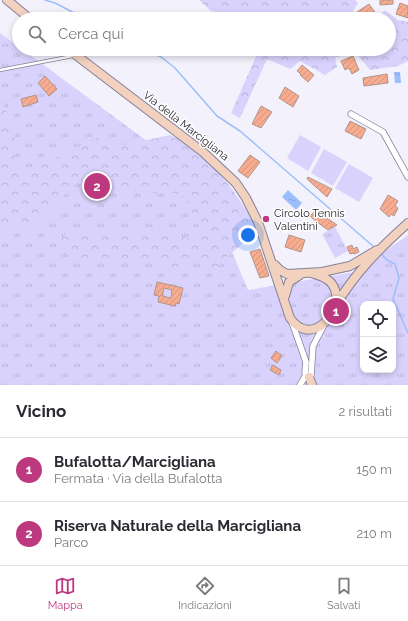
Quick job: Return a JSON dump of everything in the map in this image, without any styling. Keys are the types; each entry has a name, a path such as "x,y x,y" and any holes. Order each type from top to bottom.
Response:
{"street":[{"path":"7,0 22,12"},
{"name":"Via della Marcigliana","path":"77,56 203,152 230,177 251,208 271,259 306,361 307,376 312,385"},
{"path":"351,114 383,132 408,177"},
{"path":"290,318 296,325 307,330 315,329 324,324 347,287 377,250 408,222"},
{"path":"271,259 282,272 302,274 350,266 377,250"},
{"path":"311,273 323,277 333,285 336,296 333,309"},
{"path":"285,301 287,285 293,278 302,274"},
{"name":"Via della Marcigliana","path":"307,376 313,346 324,324"},
{"path":"300,385 307,376"}],"lane":[{"path":"0,70 71,56"}],"green space":[{"path":"199,0 355,0 358,3 353,12 211,11"},
{"path":"396,18 408,22 408,61 398,66 370,70 358,56 396,56"},
{"path":"0,33 12,42 12,56 32,56 170,158 216,214 248,290 355,272 408,235 408,385 0,385"},
{"path":"256,56 342,56 335,58 337,67 325,75 300,61 290,69 267,59 240,118 231,113"},
{"path":"0,99 14,126 16,161 24,169 31,169 96,138 124,145 170,135 190,146 216,170 232,189 255,223 258,234 246,240 213,270 196,262 173,274 166,271 158,260 150,262 69,257 60,241 66,233 155,230 195,240 203,235 184,196 174,193 129,192 121,187 82,178 65,194 51,213 24,232 15,226 0,232"},
{"path":"300,135 321,147 308,171 287,158"},
{"path":"324,149 347,162 333,186 311,173"},
{"path":"349,164 373,178 359,202 335,188"},
{"path":"335,227 348,251 335,258 322,234"}],"water":[{"path":"394,72 400,72 401,83 395,83"},
{"path":"288,190 302,203 296,210 282,197"}],"building":[{"path":"380,0 393,0 393,4 380,5"},
{"path":"400,3 408,6 408,18 396,14"},
{"path":"369,4 375,12 357,12"},
{"path":"353,56 359,70 352,74 349,68 345,70 341,61"},
{"path":"302,65 314,75 308,82 297,71"},
{"path":"387,74 388,83 364,86 363,78"},
{"path":"45,76 57,89 49,96 38,83"},
{"path":"285,87 299,96 293,107 279,98"},
{"path":"36,95 38,102 23,107 21,99"},
{"path":"261,106 272,112 261,128 252,124"},
{"path":"350,121 366,129 361,139 345,131"},
{"path":"250,155 260,162 248,178 238,171"},
{"path":"308,177 332,189 327,197 307,179"},
{"path":"388,195 398,201 395,206 398,208 394,216 391,214 389,217 380,209"},
{"path":"316,210 323,217 324,216 337,225 328,230 310,216"},
{"path":"289,235 305,240 301,252 285,247"},
{"path":"352,245 353,249 357,247 359,252 350,254 347,247"},
{"path":"260,249 269,276 260,278 250,252"},
{"path":"157,282 183,288 179,304 176,303 175,306 158,302 159,296 154,295","holes":["164,288 172,290 171,298 162,296"]},
{"path":"276,351 282,356 277,363 271,358"},
{"path":"273,365 281,370 279,375 270,370"}],"waterway":[{"path":"45,0 55,3 72,12"},
{"path":"159,56 175,68 217,116 240,131 374,247"},
{"path":"380,253 387,260 395,264 399,278 393,299 408,333"}],"place":[{"name":"Riserva Naturale della Marcigliana","path":"97,186"},
{"name":"Circolo Tennis Valentini","path":"266,219"},
{"name":"Bufalotta/Marcigliana","path":"336,311"}]}
